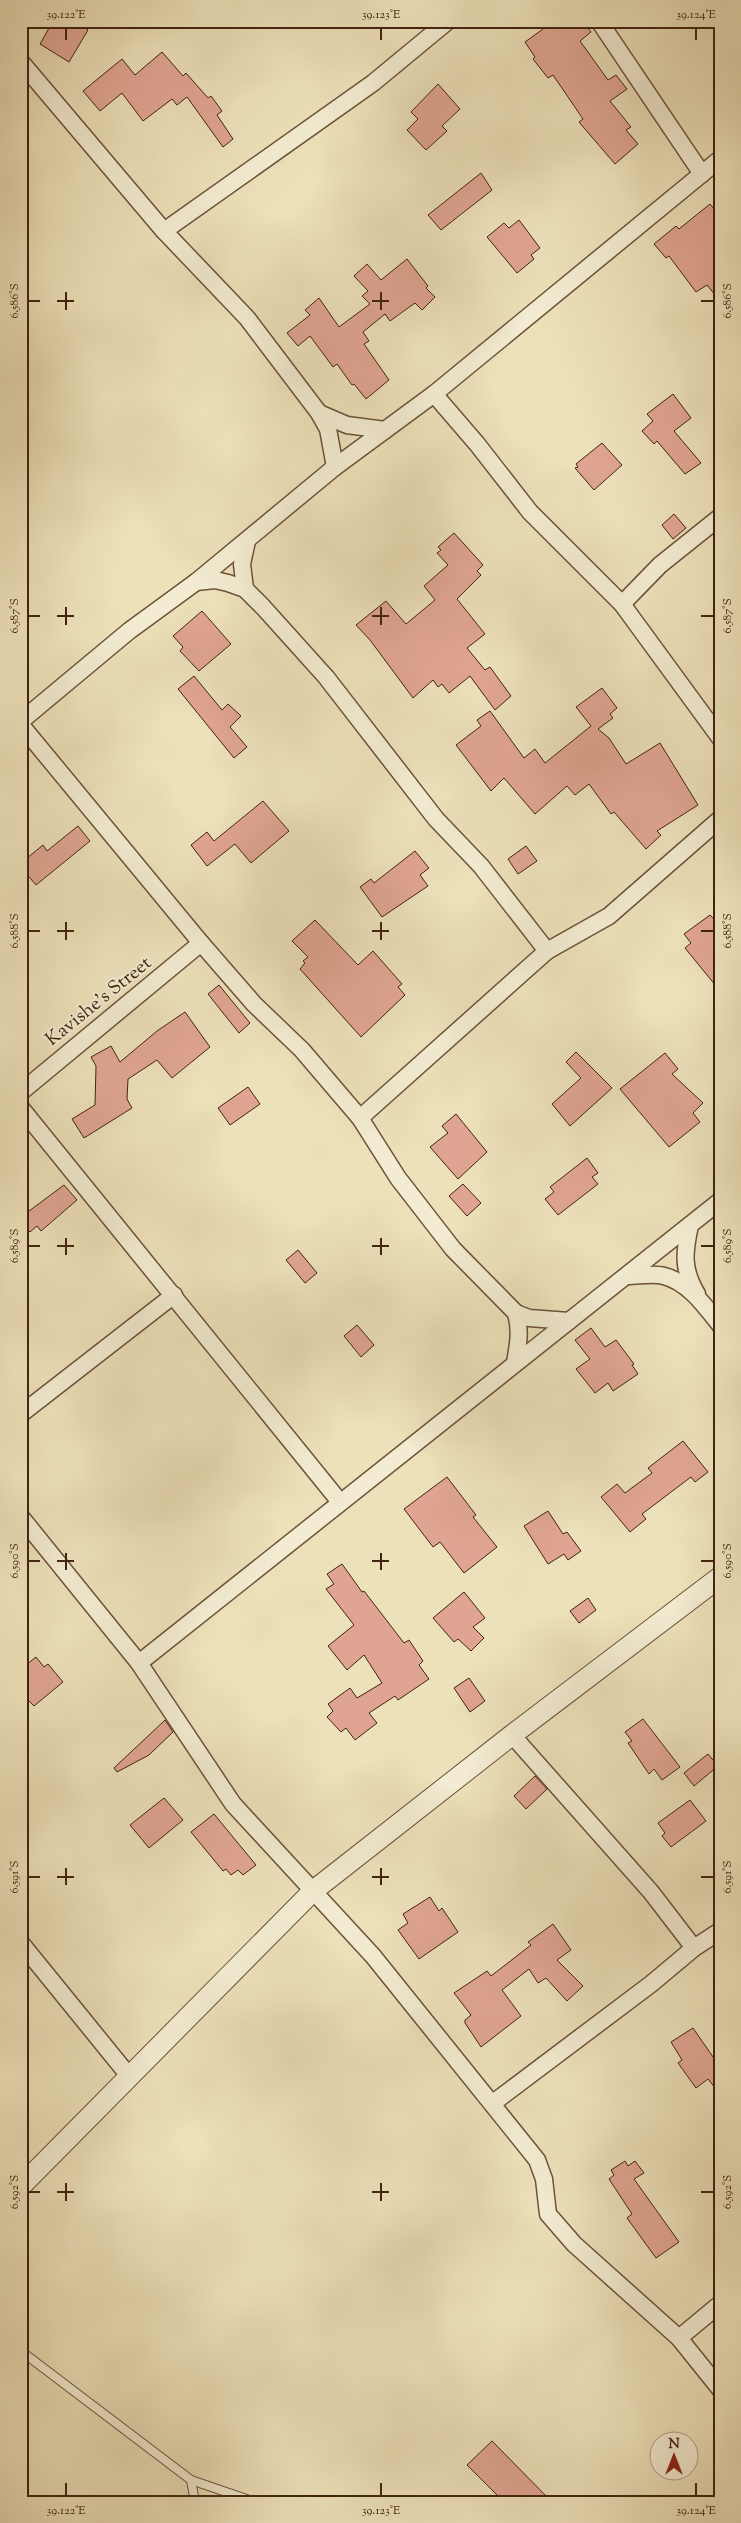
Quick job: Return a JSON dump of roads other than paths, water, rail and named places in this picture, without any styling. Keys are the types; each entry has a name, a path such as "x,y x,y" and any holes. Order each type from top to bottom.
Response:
{"street":[{"path":"164,231 373,83 448,21"},
{"path":"599,21 702,174"},
{"path":"21,62 164,231 247,318 319,413 328,429 335,467"},
{"path":"21,721 129,631 196,582 247,541 335,467 434,394 720,160"},
{"path":"434,394 478,444 530,512 622,604 720,738"},
{"path":"319,413 347,425 385,430"},
{"path":"622,604 660,565 720,517"},
{"path":"245,589 242,564 247,541"},
{"path":"196,582 215,580 245,589 326,677 436,819 481,866 547,951"},
{"path":"21,725 201,943 254,1004 302,1050 360,1118 398,1178 453,1249 516,1313 529,1318 569,1321"},
{"path":"360,1118 547,951 609,916 720,819"},
{"name":"Kavishe’s Street","path":"21,1092 201,943"},
{"path":"21,1108 174,1294 340,1502"},
{"path":"139,1663 720,1201"},
{"path":"690,1226 684,1253 688,1280 720,1325"},
{"path":"628,1276 662,1275 677,1281 701,1300"},
{"path":"21,1414 174,1294"},
{"path":"515,1363 519,1340 519,1326 516,1313"},
{"path":"21,1518 139,1663 233,1804 374,1956 537,2160 544,2178 548,2214 574,2244 678,2338 720,2388"},
{"path":"21,2186 313,1891 512,1735 720,1577"},
{"path":"512,1735 651,1892 694,1948"},
{"path":"493,2103 620,2008 694,1948 720,1931"},
{"path":"21,1943 129,2076"},
{"path":"678,2338 720,2304"}],"lane":[{"path":"21,2351 191,2480 255,2502"},
{"path":"191,2480 196,2502"}]}
